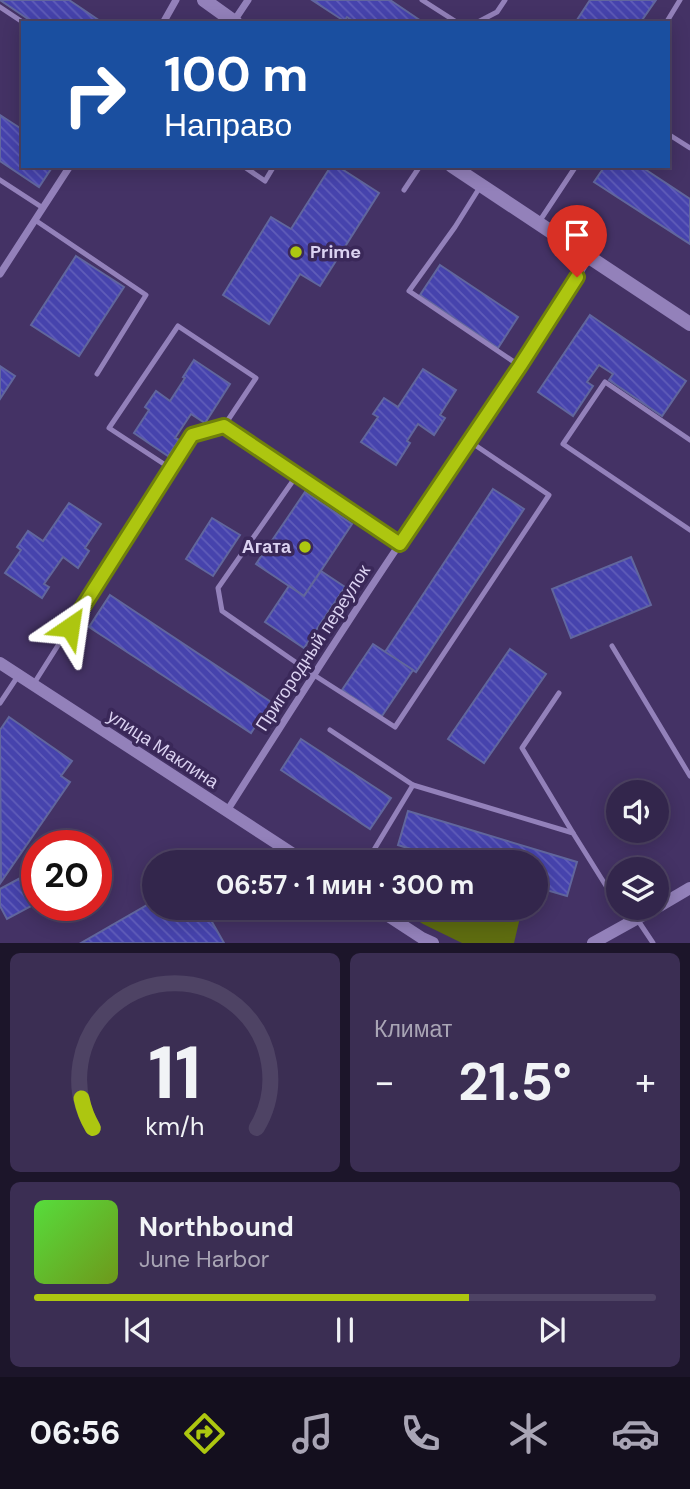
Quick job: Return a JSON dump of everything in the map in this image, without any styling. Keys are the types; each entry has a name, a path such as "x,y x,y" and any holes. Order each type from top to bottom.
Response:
{"main road":[{"path":"204,0 234,21"},
{"path":"455,168 589,258 688,318"}],"street":[{"path":"164,21 176,0"},
{"path":"236,21 248,0"},
{"path":"0,274 69,168"},
{"name":"Пригородный переулок","path":"227,811 589,258"},
{"name":"улица Маклина","path":"0,663 287,850"},
{"path":"669,900 690,888"},
{"path":"394,920 426,941"},
{"path":"593,943 635,920"}],"lane":[{"path":"422,0 455,21"},
{"path":"480,21 497,12 505,0"},
{"path":"667,21 680,0"},
{"path":"0,7 21,21"},
{"path":"670,135 690,148"},
{"path":"246,168 265,181 273,168"},
{"path":"404,190 419,168"},
{"path":"538,224 575,168"},
{"path":"0,180 43,208"},
{"path":"481,186 409,291 520,366"},
{"path":"35,220 146,296 97,374"},
{"path":"33,685 192,435 224,426 256,378 178,326 109,428 170,468"},
{"path":"690,440 604,382 563,444 690,530"},
{"path":"224,426 400,544"},
{"path":"297,475 218,588 222,611 395,727 549,495 469,442"},
{"path":"612,646 690,776"},
{"path":"0,703 18,676"},
{"path":"559,693 522,748 606,886"},
{"path":"330,730 413,785 573,833"},
{"path":"374,850 413,785"},
{"path":"638,920 653,943"}],"green space":[{"path":"417,920 519,920 514,943 462,943"}],"building":[{"path":"0,0 69,0 100,21 31,21"},
{"path":"312,0 390,0 421,21 353,21 347,17 344,21"},
{"path":"590,0 656,0 641,21 576,21"},
{"path":"0,115 21,129 21,168 52,168 39,187 0,161"},
{"name":"Prime","path":"330,168 340,168 379,193 320,286 300,274 269,324 223,295 271,217 291,229"},
{"path":"604,168 643,168 690,199 690,244 594,182"},
{"path":"76,256 124,287 79,356 31,325"},
{"path":"440,265 518,317 498,348 420,295"},
{"path":"590,315 686,381 662,416 609,380 613,374 599,365 587,382 593,386 573,416 538,392"},
{"path":"194,360 230,384 205,423 191,414 175,438 179,440 168,456 134,433 149,410 145,407 156,391 170,401"},
{"path":"0,366 15,376 0,399"},
{"path":"423,369 456,390 440,415 445,418 434,435 418,424 396,465 361,442 378,417 373,414 384,398 398,407"},
{"path":"493,489 524,509 416,672 385,652"},
{"path":"305,492 352,524 304,596 256,564"},
{"path":"69,503 101,524 85,548 89,551 78,568 63,557 44,584 49,587 42,598 5,573 21,550 17,547 28,531 43,541"},
{"path":"212,518 240,535 213,576 186,559"},
{"path":"631,557 651,605 571,638 552,589"},
{"path":"321,571 345,587 304,648 265,622 289,586 304,596"},
{"path":"110,595 271,702 251,733 89,627"},
{"path":"373,644 413,670 382,716 342,690"},
{"path":"510,649 546,674 484,763 448,739"},
{"path":"9,717 72,761 61,776 70,782 37,830 21,830 21,853 1,882 0,730"},
{"path":"301,739 391,798 370,829 281,770"},
{"path":"408,811 537,850 414,850 398,845"},
{"path":"548,853 577,862 567,896 548,890"},
{"path":"21,878 21,912 7,919 0,906 0,889"},
{"path":"142,908 142,920 211,920 224,943 81,943"}],"place":[{"name":"Prime","path":"296,252"},
{"name":"Агата","path":"305,547"}],"route":[{"path":"70,627 192,435 224,426 400,544 577,277"}]}
